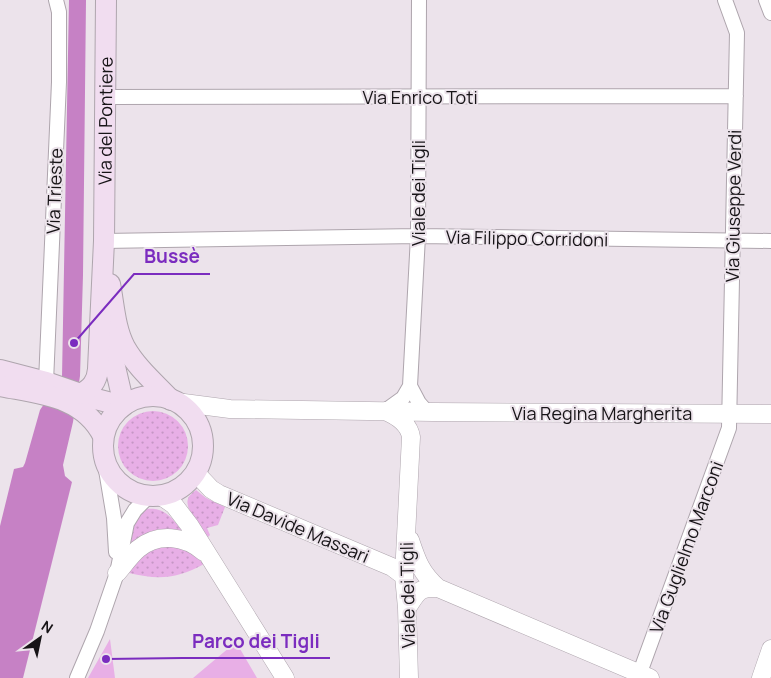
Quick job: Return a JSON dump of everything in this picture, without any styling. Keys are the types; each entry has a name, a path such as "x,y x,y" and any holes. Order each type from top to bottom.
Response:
{"main road":[{"name":"Via del Pontiere","path":"81,401 98,375 104,241 106,0"},
{"name":"Via del Pontiere","path":"104,241 120,336 125,347 138,365 174,401"},
{"name":"Via del Pontiere","path":"102,299 109,343 123,405"},
{"path":"0,370 81,401 123,405"},
{"path":"0,386 50,388"},
{"path":"157,396 174,401 184,406 200,429 203,444 202,458 196,473 176,492 155,497 132,492 119,484 106,464 102,450 108,424 123,405 143,397 157,396"},
{"path":"81,401 104,436"}],"street":[{"name":"Via Trieste","path":"50,388 59,82 59,12 56,0"},
{"name":"Viale dei Tigli","path":"410,386 418,236 419,0"},
{"name":"Via Giuseppe Verdi","path":"726,0 737,33 730,414"},
{"path":"766,0 771,14"},
{"name":"Via Enrico Toti","path":"104,96 736,96"},
{"name":"Via Filippo Corridoni","path":"104,241 418,236 771,241"},
{"path":"410,386 419,403 430,412 415,421 410,430 395,416 385,411 403,398 410,386"},
{"name":"Via Regina Margherita","path":"174,401 230,409 771,414"},
{"name":"Via Guglielmo Marconi","path":"642,676 729,428 730,414"},
{"name":"Viale dei Tigli","path":"409,678 404,576 410,430"},
{"path":"106,464 114,518 117,573"},
{"name":"Via Davide Massari","path":"196,473 211,489 219,494 392,567 404,576"},
{"path":"77,678 97,631 117,573 127,523 135,510 155,497 174,505 182,515 285,678"},
{"path":"406,530 418,565 427,578 438,588"},
{"path":"117,573 139,548 159,538 184,540 208,555"},
{"path":"407,608 418,592 425,587 438,588 642,676"},
{"path":"761,678 771,649"}],"shaded area":[{"path":"69,0 86,0 80,376 73,422 63,465 65,476 72,482 23,678 0,678 0,526 14,469 23,467 40,410 62,377"},
{"path":"153,411 172,417 182,427 188,446 182,465 172,475 153,481 134,475 124,465 118,446 124,427 134,417"},
{"path":"196,490 206,498 225,507 218,525 207,528 210,535 208,537 194,518 187,503 190,495"},
{"path":"147,509 164,512 184,533 131,544 136,519"},
{"path":"178,544 204,564 185,573 167,577 149,577 129,573 132,566 149,548"},
{"path":"110,639 115,678 88,678"},
{"path":"236,642 257,678 193,678"}],"place":[{"name":"Bussè","path":"74,343"},
{"name":"Parco dei Tigli","path":"106,659"}]}
